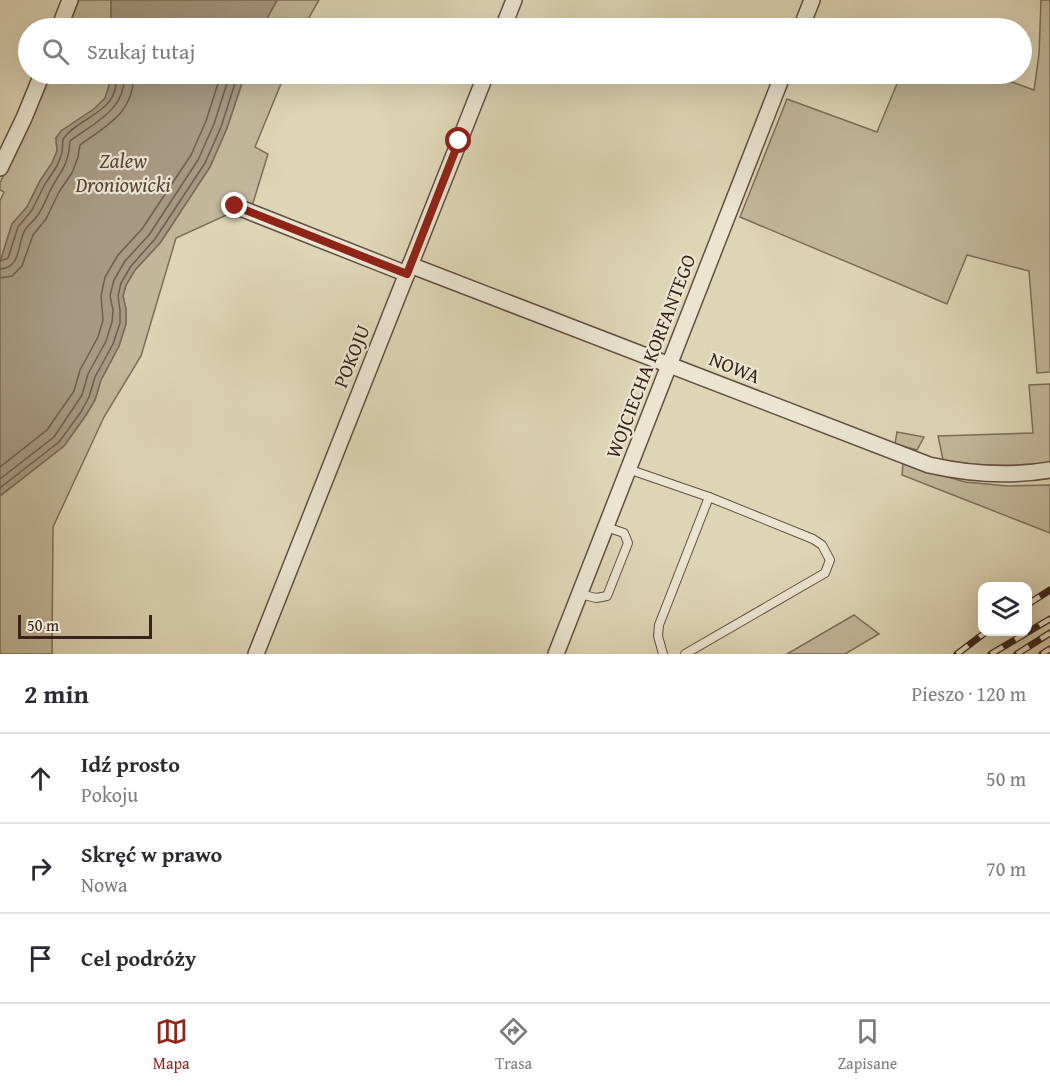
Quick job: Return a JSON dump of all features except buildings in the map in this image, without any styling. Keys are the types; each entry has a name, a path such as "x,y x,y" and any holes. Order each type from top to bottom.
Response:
{"street":[{"path":"63,18 70,0"},
{"path":"507,18 514,0"},
{"path":"805,18 812,0"},
{"path":"0,166 38,84"},
{"name":"POKOJU","path":"256,654 482,84"},
{"name":"WOJCIECHA KORFANTEGO","path":"556,654 779,84"},
{"name":"NOWA","path":"235,206 670,364 929,465 994,474 1050,470"}],"lane":[{"path":"628,469 813,539 822,545 831,560 825,573 685,654"},
{"path":"663,654 658,636 659,625 709,498"},
{"path":"580,594 596,598 607,596 628,543 624,533 606,527"}],"shaded area":[{"path":"79,0 111,0 111,18 72,18"},
{"path":"277,0 319,0 309,18 267,18"},
{"path":"1041,0 1050,0 1050,372 1037,373 1029,271 967,255 947,304 740,217 787,99 877,132 897,84 1018,84 1034,90 1039,54"},
{"path":"45,84 110,84 106,98 61,131 56,138 57,151 52,163 27,207 12,224 0,262 0,201 4,192 0,190 0,183"},
{"path":"242,84 281,84 255,147 268,154 253,203 176,238 141,356 104,417 53,527 52,654 0,654 0,496 64,446 86,415 119,346 126,324 123,296 126,285 135,270 160,243 210,167 227,128"},
{"path":"1050,384 1050,462 996,466 943,460 938,436 1033,433 1029,385"},
{"path":"897,432 924,437 917,450 895,444"},
{"path":"903,464 965,482 1008,486 1050,485 1050,533 902,475"},
{"path":"854,615 879,634 845,654 787,654"}],"water":[{"path":"111,0 277,0 267,18 111,18"},
{"name":"Zalew Droniowicki","path":"109,84 242,84 227,128 210,167 160,243 135,270 126,285 123,296 126,324 119,346 101,380 95,400 64,446 0,496 0,262 12,224 27,207 52,163 57,151 56,138 61,131 94,109 105,98"}],"railway":[{"path":"1032,601 1050,590"},
{"path":"991,654 1050,619"},
{"path":"1017,654 1050,633"},
{"path":"957,654 981,636"},
{"path":"1042,654 1050,649"}],"route":[{"path":"235,206 407,274 459,141"}]}
